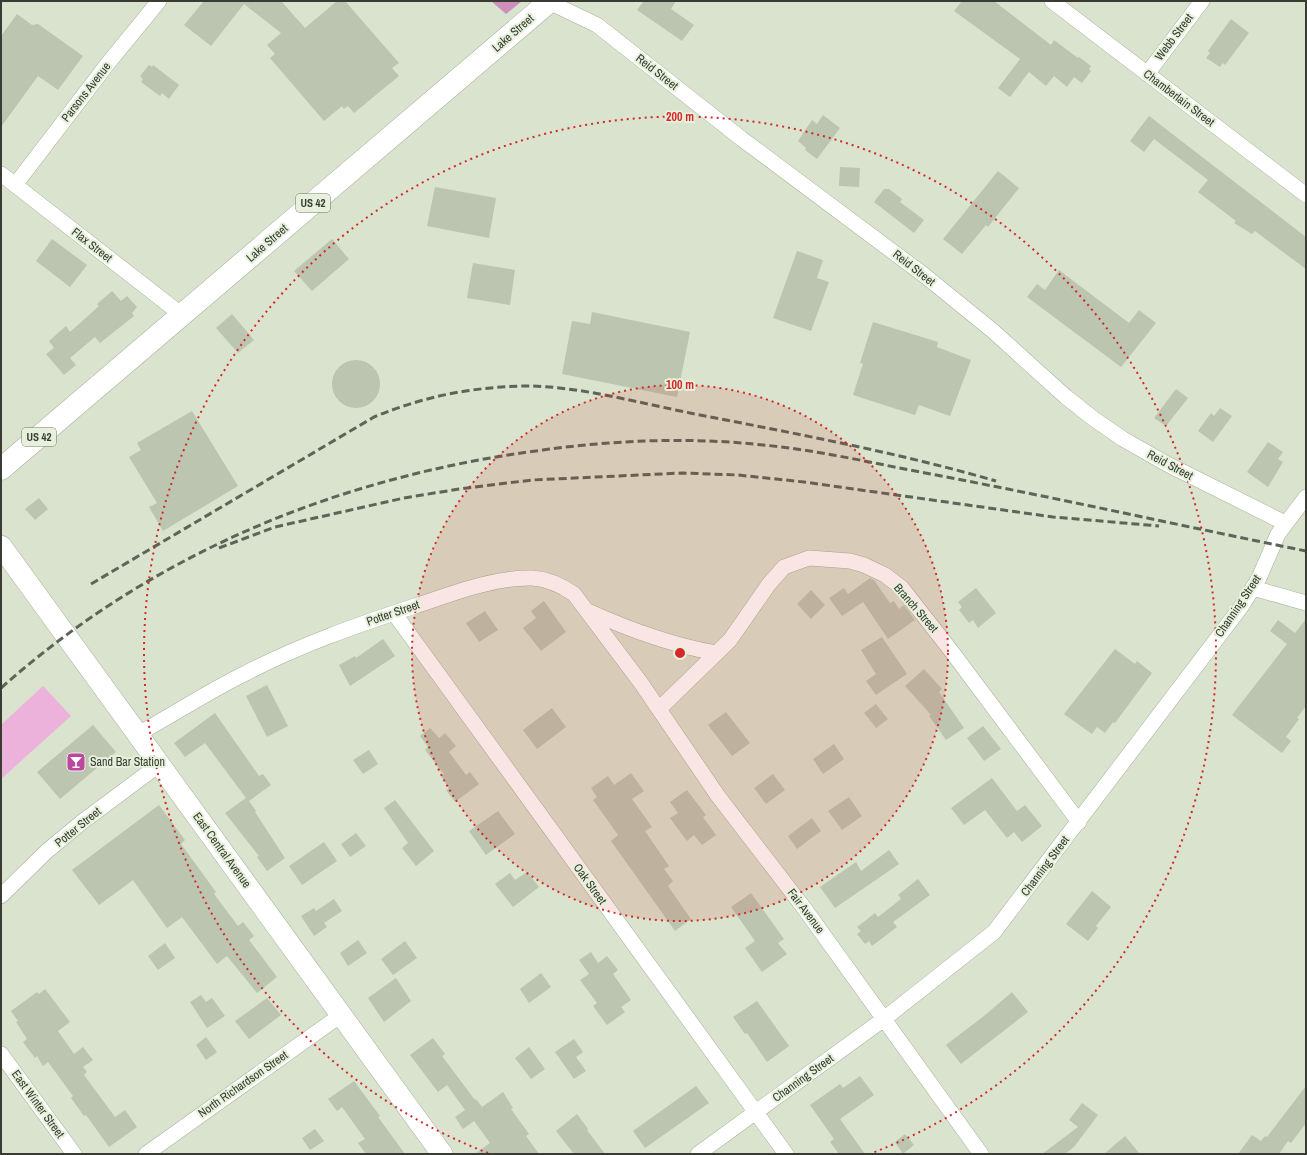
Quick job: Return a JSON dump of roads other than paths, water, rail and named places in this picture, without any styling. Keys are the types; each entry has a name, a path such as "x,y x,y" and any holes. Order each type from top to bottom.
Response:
{"main road":[{"name":"Lake Street","path":"1,469 549,1"},
{"name":"East Central Avenue","path":"1,546 442,1154"}],"street":[{"name":"Parsons Avenue","path":"15,185 109,62 159,1"},
{"name":"Reid Street","path":"549,1 597,25 748,144 924,275 993,331 1066,397 1094,419 1123,439 1167,464 1285,523"},
{"name":"Chamberlain Street","path":"1052,1 1306,195"},
{"name":"Webb Street","path":"1147,74 1202,1"},
{"name":"Flax Street","path":"1,174 182,315"},
{"name":"Channing Street","path":"698,1154 884,1019 994,932 1241,607 1253,588 1273,544 1285,523 1306,497"},
{"name":"Branch Street","path":"659,709 737,632 769,584 784,567 809,558 850,561 864,564 885,575 902,588 952,652 1079,822"},
{"name":"Potter Street","path":"138,734 244,673 270,661 357,625 461,590 502,582 532,578 554,582 563,586 574,594 630,668"},
{"path":"1253,588 1306,603"},
{"path":"586,610 622,626 684,647 716,653"},
{"name":"Oak Street","path":"394,613 786,1154"},
{"name":"Fair Avenue","path":"630,668 718,796 804,908 981,1154"},
{"name":"Potter Street","path":"1,896 47,851 82,822 160,764"},
{"name":"North Richardson Street","path":"146,1154 341,1015"},
{"name":"East Winter Street","path":"1,1054 74,1154"}],"railway":[{"path":"91,584 374,417 430,398 487,388 526,386 588,392 882,452 996,481"},
{"path":"1,688 60,640 122,597 186,560 254,528 323,501 395,479 468,462 543,450 598,444 681,440 736,443 803,450 1017,491 1306,551"},
{"path":"219,548 275,527 404,498 459,489 532,480 682,473 738,475 804,482 1053,517 1159,526"}],"place":[{"name":"Sand Bar Station","path":"76,762"}]}
